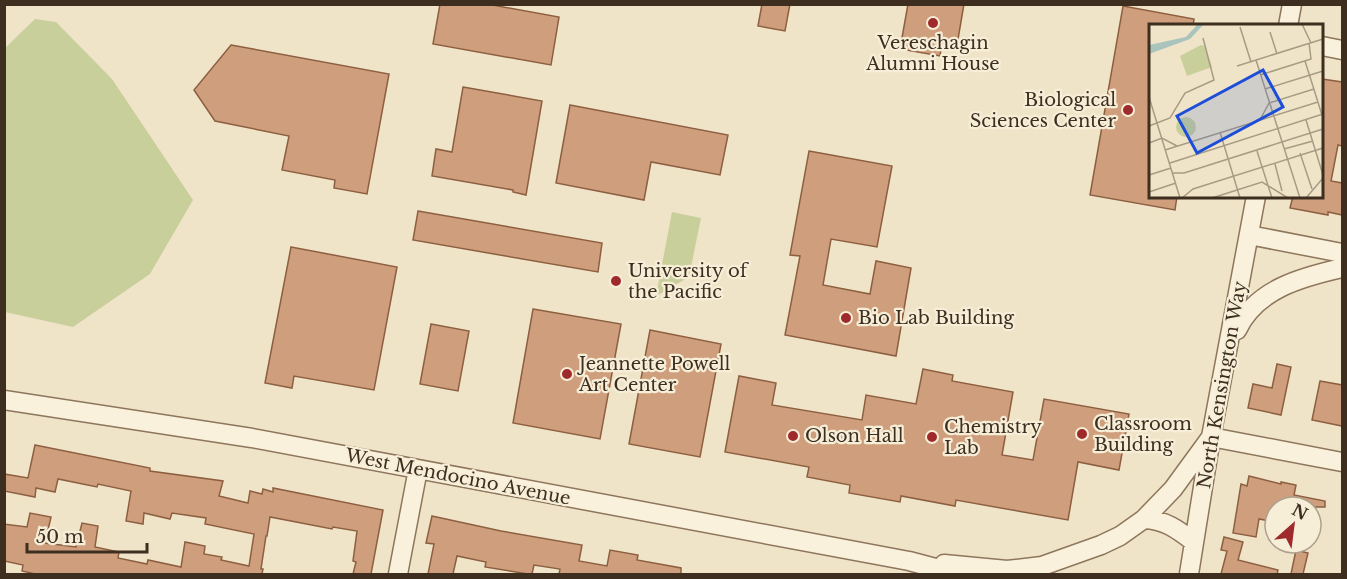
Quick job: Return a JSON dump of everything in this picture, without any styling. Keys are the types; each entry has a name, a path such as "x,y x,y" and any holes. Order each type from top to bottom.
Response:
{"street":[{"path":"1288,24 1292,4"},
{"path":"1323,46 1342,50"},
{"name":"North Kensington Way","path":"1189,574 1211,437 1256,198"},
{"path":"1249,235 1342,253"},
{"path":"1228,351 1244,315 1267,294 1290,283 1342,268"},
{"name":"West Mendocino Avenue","path":"4,400 252,438 909,561 958,574"},
{"path":"1211,437 1342,462"},
{"name":"West Mendocino Avenue","path":"909,561 1006,570 1042,566 1101,545 1120,536 1144,519 1173,489 1211,437"},
{"path":"398,574 418,469"},
{"path":"1144,519 1173,525 1194,543"}],"green space":[{"path":"35,19 56,22 112,79 193,200 150,274 73,327 5,312 5,48"},
{"path":"672,212 701,218 689,277 656,296"}],"building":[{"path":"440,4 487,4 559,17 551,65 433,44"},
{"path":"762,4 790,4 785,31 758,26"},
{"name":"Vereschagin Alumni House","path":"908,4 964,4 957,45 942,42 940,56 900,49"},
{"name":"Biological Sciences Center","path":"1123,6 1194,19 1193,24 1149,24 1149,198 1177,198 1175,210 1090,195"},
{"path":"231,45 389,74 367,194 334,188 335,180 282,170 289,136 215,121 194,90"},
{"path":"1323,79 1342,82 1342,146 1338,145 1331,181 1342,183 1342,215 1328,212 1328,215 1290,208 1292,198 1323,198"},
{"path":"463,87 542,101 526,195 513,192 513,190 432,176 436,149 452,152"},
{"path":"570,105 728,135 720,175 651,162 644,200 556,183"},
{"path":"809,151 892,166 877,247 831,239 823,285 870,294 876,261 911,268 896,356 785,335 800,256 790,255"},
{"path":"418,211 602,243 598,272 413,240"},
{"path":"291,247 397,267 374,390 294,376 292,388 265,383"},
{"name":"Jeannette Powell Art Center","path":"533,309 621,324 600,439 513,423"},
{"path":"431,324 469,331 458,391 420,384"},
{"path":"650,330 721,344 700,457 629,444"},
{"path":"1277,364 1291,367 1281,415 1248,408 1253,384 1272,388"},
{"path":"923,369 953,375 952,381 1013,392 1002,455 1033,460 1044,399 1129,414 1119,470 1078,462 1068,520 956,500 955,506 901,496 900,502 849,493 850,485 807,477 809,467 725,452 739,376 776,383 772,405 862,420 866,395 916,404"},
{"path":"1320,381 1342,385 1342,426 1312,420"},
{"path":"35,445 150,468 150,471 223,481 219,496 248,503 250,491 262,494 263,489 273,492 273,488 383,510 371,574 353,574 356,562 353,561 357,531 333,527 332,529 270,517 262,574 35,574 22,571 23,565 4,561 4,524 27,527 30,513 51,517 45,543 76,547 82,523 98,526 95,547 119,552 118,558 147,564 148,560 181,567 185,542 205,546 204,554 249,566 254,534 205,524 206,518 172,513 170,519 144,513 143,524 126,521 131,491 98,484 97,487 58,479 55,492 36,488 35,497 4,491 4,474 28,478"},
{"path":"1249,476 1281,484 1281,482 1296,485 1294,495 1263,495 1263,520 1259,519 1256,537 1233,533 1241,484 1247,486"},
{"path":"432,516 582,545 579,561 607,566 610,550 638,555 637,560 681,568 681,574 559,574 560,569 534,565 532,574 528,574 485,567 486,562 457,556 453,574 428,574 434,544 426,543"},
{"path":"1224,537 1243,542 1238,560 1278,570 1277,574 1221,574 1227,551 1221,550"},
{"path":"1295,555 1308,555 1303,574 1291,574"}],"place":[{"name":"Vereschagin Alumni House","path":"933,23"},
{"name":"Biological Sciences Center","path":"1128,110"},
{"name":"University of the Pacific","path":"616,281"},
{"name":"Bio Lab Building","path":"846,318"},
{"name":"Jeannette Powell Art Center","path":"567,374"},
{"name":"Classroom Building","path":"1082,434"},
{"name":"Olson Hall","path":"793,436"},
{"name":"Chemistry Lab","path":"932,437"}]}
